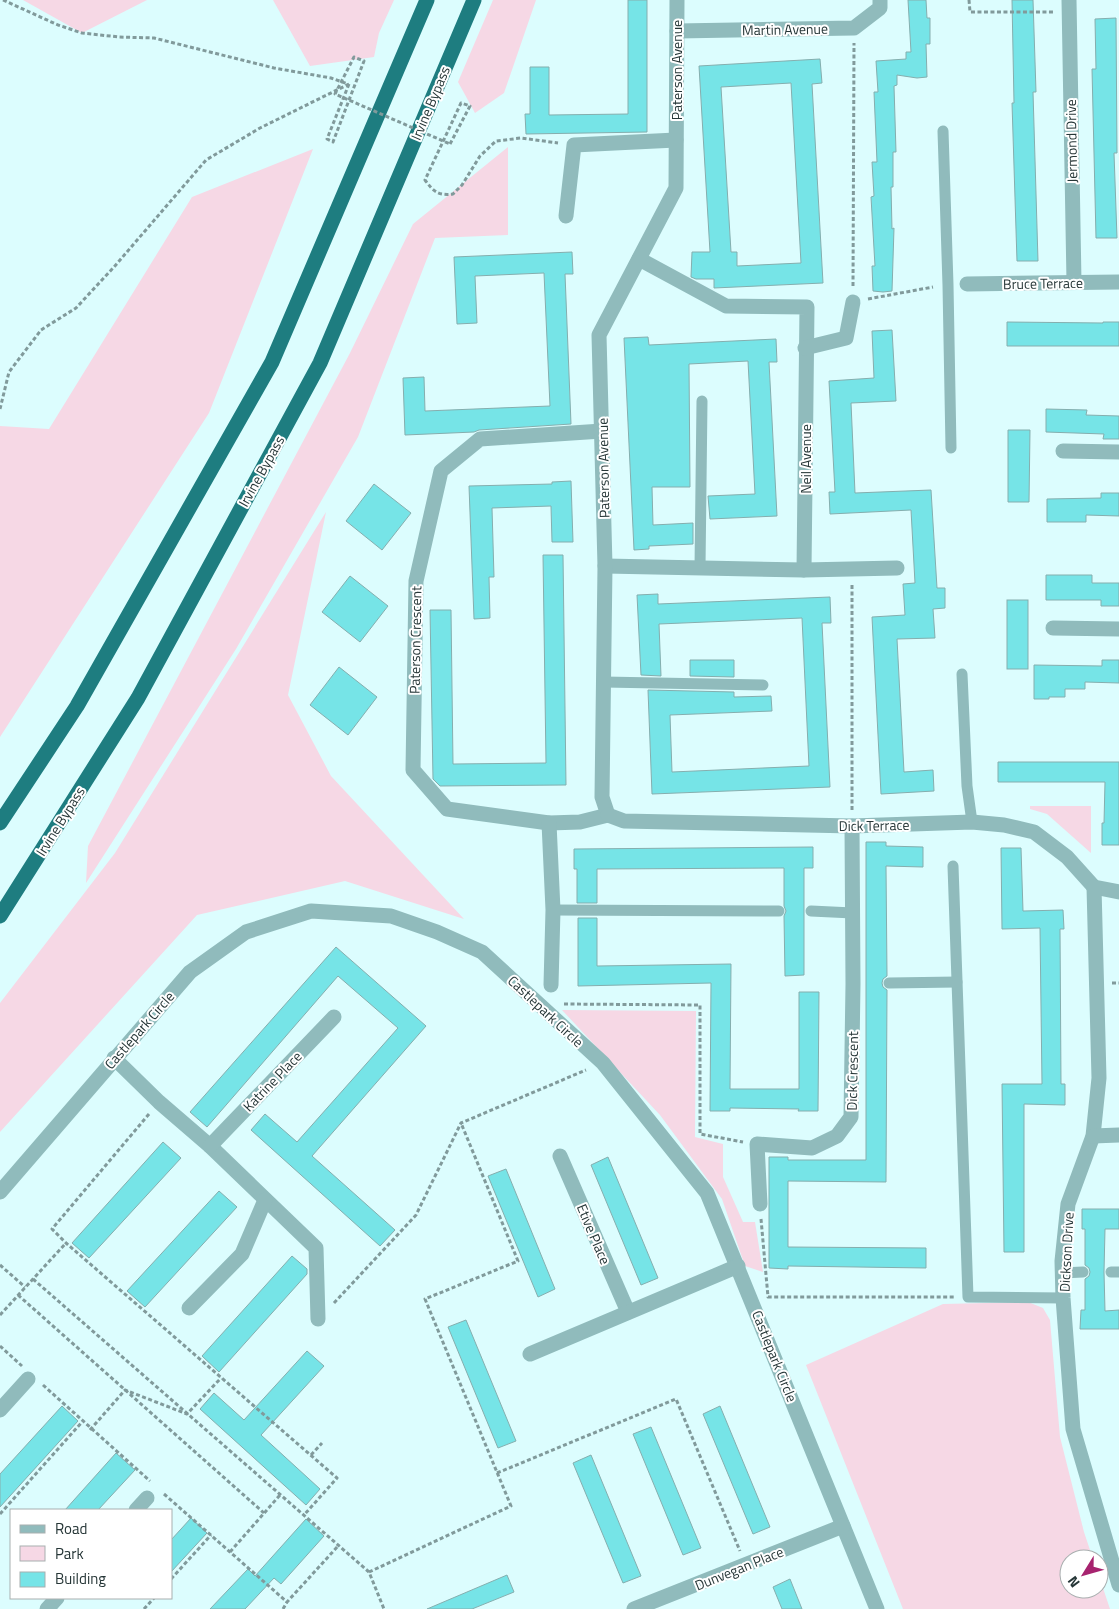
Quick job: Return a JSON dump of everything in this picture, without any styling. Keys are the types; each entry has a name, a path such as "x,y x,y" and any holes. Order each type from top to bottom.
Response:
{"highway":[{"path":"0,823 77,706 272,362 427,0"},
{"name":"Irvine Bypass","path":"0,916 138,698 320,362 474,0"}],"street":[{"name":"Paterson Avenue","path":"608,815 602,797 605,566 599,334 676,188 677,0"},
{"path":"854,28 880,8 880,0"},
{"name":"Jermond Drive","path":"1069,6 1074,282"},
{"name":"Martin Avenue","path":"676,31 854,28"},
{"name":"Paterson Avenue","path":"574,145 676,140"},
{"path":"566,216 574,145"},
{"name":"Neil Avenue","path":"639,259 726,306 807,307 805,348 804,570"},
{"name":"Bruce Terrace","path":"967,284 1119,282"},
{"path":"805,348 846,338 852,302"},
{"name":"Paterson Crescent","path":"602,431 480,439 441,471 416,581 413,770 447,809 549,824 580,822 608,815"},
{"path":"1063,451 1119,452"},
{"path":"605,566 804,570 897,568"},
{"path":"1053,628 1119,629"},
{"name":"Dick Terrace","path":"608,815 624,821 852,826 972,822 1004,825 1034,832 1067,857 1094,887"},
{"path":"549,824 553,910 552,985"},
{"name":"Dick Crescent","path":"757,1144 812,1148 836,1136 851,1117 858,984 853,913 852,826"},
{"path":"1094,887 1119,892"},
{"name":"Dickson Drive","path":"1094,887 1099,1078 1093,1136 1068,1204 1062,1273 1073,1429 1119,1585"},
{"name":"Castlepark Circle","path":"0,1192 190,972 246,932 311,911 391,916 437,932 482,952 603,1063 707,1193 877,1609"},
{"name":"Katrine Place","path":"210,1146 334,1017"},
{"path":"114,1058 159,1102 210,1146 316,1248 318,1319"},
{"path":"1093,1136 1119,1135"},
{"path":"757,1144 760,1204"},
{"name":"Etive Place","path":"560,1156 628,1312"},
{"path":"189,1308 242,1254 265,1200"},
{"path":"530,1354 738,1266"},
{"path":"0,1410 30,1377"},
{"path":"137,1509 152,1493"},
{"name":"Dunvegan Place","path":"634,1609 843,1526"},
{"path":"47,1609 56,1599"}],"lane":[{"path":"943,132 951,448"},
{"path":"948,284 967,284"},
{"path":"700,568 702,401"},
{"path":"962,674 967,786 972,822"},
{"path":"604,682 763,685"},
{"path":"953,866 968,1296 1063,1298"},
{"path":"553,910 778,911"},
{"path":"810,910 853,913"},
{"path":"889,983 957,982"},
{"path":"1062,1273 1083,1272"}],"path":[{"path":"3,0 58,25 82,33 154,38 274,68 331,78 349,84"},
{"path":"969,0 970,12 1069,6"},
{"path":"854,28 852,302 948,284"},
{"path":"349,84 345,93 342,102 334,120 327,139 334,142 347,106 350,97 364,61 354,57 335,94 344,98 353,102 380,114 441,140 450,144 470,106 461,103 445,137 441,146 425,180 434,192 445,195 453,194 462,185 480,156 496,141 521,138 574,145"},
{"path":"0,407 9,372 41,330 76,308 206,160 260,128 349,84"},
{"path":"852,569 852,826"},
{"path":"556,1004 700,1005 700,1134 757,1144"},
{"path":"318,1319 416,1215 461,1122 603,1063"},
{"path":"369,1572 511,1506 425,1299 518,1261 461,1122"},
{"path":"760,1204 768,1297 968,1296"},
{"path":"0,1315 66,1243"},
{"path":"0,1264 25,1287"},
{"path":"33,1279 369,1572 384,1609"},
{"path":"18,1295 264,1513"},
{"path":"0,1346 30,1377 82,1422 152,1493"},
{"path":"187,1414 221,1378"},
{"path":"125,1390 187,1414"},
{"path":"90,1430 125,1390"},
{"path":"497,1473 676,1399 746,1565"},
{"path":"0,1514 82,1422"},
{"path":"312,1455 322,1444"},
{"path":"163,1493 287,1602"},
{"path":"230,1552 280,1495"},
{"path":"172,1578 211,1535"},
{"path":"283,1609 287,1602 338,1545"},
{"path":"144,1609 153,1599"}],"green space":[{"path":"23,0 147,0 82,33"},
{"path":"273,0 394,0 379,33 374,57 310,66"},
{"path":"493,0 536,0 504,93 475,113 458,82"},
{"path":"508,147 508,235 435,238 358,437 236,649 86,883 88,846 350,353 413,224"},
{"path":"313,149 209,413 0,737 0,426 49,429 192,197"},
{"path":"326,512 288,695 331,776 464,919 345,881 197,915 0,1132 0,1003 115,853"},
{"path":"1030,806 1091,806 1091,853 1047,814 1030,809"},
{"path":"562,1010 696,1011 695,1137 723,1144 723,1177 743,1222 755,1222 763,1272 745,1266 722,1199 660,1115"},
{"path":"1028,1302 1043,1308 1050,1320 1060,1437 1090,1549 1059,1549 1059,1599 1107,1599 1110,1609 903,1609 806,1365 943,1304"}],"building":[{"path":"628,0 647,0 647,132 526,134 525,114 530,114 530,67 549,67 549,115 628,114"},
{"path":"908,0 926,0 927,18 930,18 930,44 926,44 927,77 917,78 897,75 897,85 894,86 896,152 893,152 893,187 891,187 892,229 894,228 892,291 873,291 872,266 875,266 871,197 874,196 872,162 877,162 874,92 878,92 876,61 906,59 906,52 911,52"},
{"path":"1012,0 1033,0 1036,92 1033,92 1038,261 1017,261 1012,103 1014,103"},
{"path":"1116,18 1117,153 1114,153 1117,238 1096,238 1092,69 1096,69 1095,19"},
{"path":"820,59 822,83 812,84 823,283 714,288 714,279 696,279 691,277 692,252 710,252 699,66","holes":["791,83 801,263 737,266 737,252 731,252 721,87"]},
{"path":"572,252 573,274 565,274 571,424 479,430 474,432 405,435 403,378 424,377 425,411 550,406 544,273 475,276 477,323 457,324 454,257"},
{"path":"1007,322 1119,322 1119,346 1007,346"},
{"path":"892,330 896,401 851,403 855,493 931,490 937,588 945,588 945,608 933,609 935,638 897,639 904,772 933,770 934,791 881,794 872,617 905,615 903,584 915,583 911,510 830,514 829,492 835,492 829,381 874,378 872,331"},
{"path":"648,337 649,345 776,339 777,362 769,362 777,516 710,519 708,496 755,494 748,361 689,364 690,487 652,487 653,525 693,523 693,544 649,546 649,549 634,550 624,338"},
{"path":"1046,409 1087,410 1086,415 1119,416 1119,439 1103,439 1104,434 1046,432"},
{"path":"1008,430 1030,430 1029,502 1008,502"},
{"path":"571,481 573,542 552,542 551,506 492,508 494,577 489,577 490,618 474,619 469,486 552,484 552,482"},
{"path":"374,484 411,513 382,550 346,521"},
{"path":"1101,493 1119,493 1119,516 1086,515 1086,522 1047,522 1047,499 1101,498"},
{"path":"543,555 563,555 566,785 440,786 433,779 430,610 451,610 453,764 546,763"},
{"path":"1046,575 1092,575 1092,583 1119,583 1119,606 1101,606 1101,600 1046,600"},
{"path":"350,576 388,606 360,642 322,612"},
{"path":"658,594 658,604 830,597 831,623 822,623 830,787 652,794 648,690 734,692 734,697 771,696 772,711 670,715 672,772 809,766 802,618 659,624 661,676 641,675 637,595"},
{"path":"1007,600 1028,600 1028,669 1007,669"},
{"path":"690,660 734,660 734,677 690,676"},
{"path":"1102,660 1119,660 1119,683 1085,682 1085,689 1065,689 1065,697 1034,699 1034,665 1102,666"},
{"path":"339,667 377,697 348,735 310,705"},
{"path":"998,762 1119,762 1119,845 1102,845 1105,782 998,782"},
{"path":"866,842 886,842 886,846 923,847 923,867 886,866 887,976 883,979 882,983 883,987 887,990 886,1182 788,1181 788,1247 926,1248 926,1268 788,1266 788,1269 769,1268 769,1157 788,1157 788,1160 866,1160"},
{"path":"813,847 813,868 804,868 804,975 785,976 784,916 786,911 784,906 784,868 597,869 597,903 577,903 577,869 574,869 574,849"},
{"path":"1001,848 1021,848 1023,911 1063,910 1064,929 1060,929 1061,1084 1065,1084 1065,1105 1024,1104 1024,1252 1004,1252 1002,1084 1042,1084 1040,928 1002,929"},
{"path":"578,918 597,918 597,966 731,964 730,1089 799,1089 799,992 819,992 818,1111 730,1108 730,1111 710,1111 711,983 578,986"},
{"path":"336,947 426,1026 312,1156 395,1230 380,1246 251,1130 265,1114 297,1142 398,1028 338,976 207,1127 190,1112"},
{"path":"163,1142 181,1158 89,1258 72,1243"},
{"path":"608,1157 658,1278 641,1285 591,1165"},
{"path":"506,1169 555,1289 538,1297 488,1176"},
{"path":"219,1191 237,1207 145,1307 127,1291"},
{"path":"1082,1209 1119,1209 1119,1229 1105,1229 1104,1272 1105,1311 1119,1310 1119,1329 1080,1329 1081,1310 1085,1310 1085,1279 1089,1276 1090,1272 1089,1268 1085,1265 1085,1229 1082,1229"},
{"path":"292,1256 307,1269 307,1274 219,1372 202,1356"},
{"path":"466,1320 516,1441 498,1448 448,1327"},
{"path":"307,1351 324,1366 261,1435 320,1489 306,1505 200,1409 214,1393 244,1420"},
{"path":"62,1406 78,1421 0,1507 0,1474"},
{"path":"720,1406 770,1527 753,1534 703,1414"},
{"path":"651,1427 701,1548 683,1555 633,1434"},
{"path":"116,1453 135,1470 99,1509 66,1509"},
{"path":"591,1455 641,1576 623,1583 573,1463"},
{"path":"191,1518 207,1533 172,1571 172,1539"},
{"path":"306,1519 324,1536 281,1584 274,1578 245,1609 210,1609 248,1569 255,1576"},
{"path":"507,1575 514,1592 472,1609 427,1609"},
{"path":"790,1579 802,1609 782,1609 773,1587"}]}
